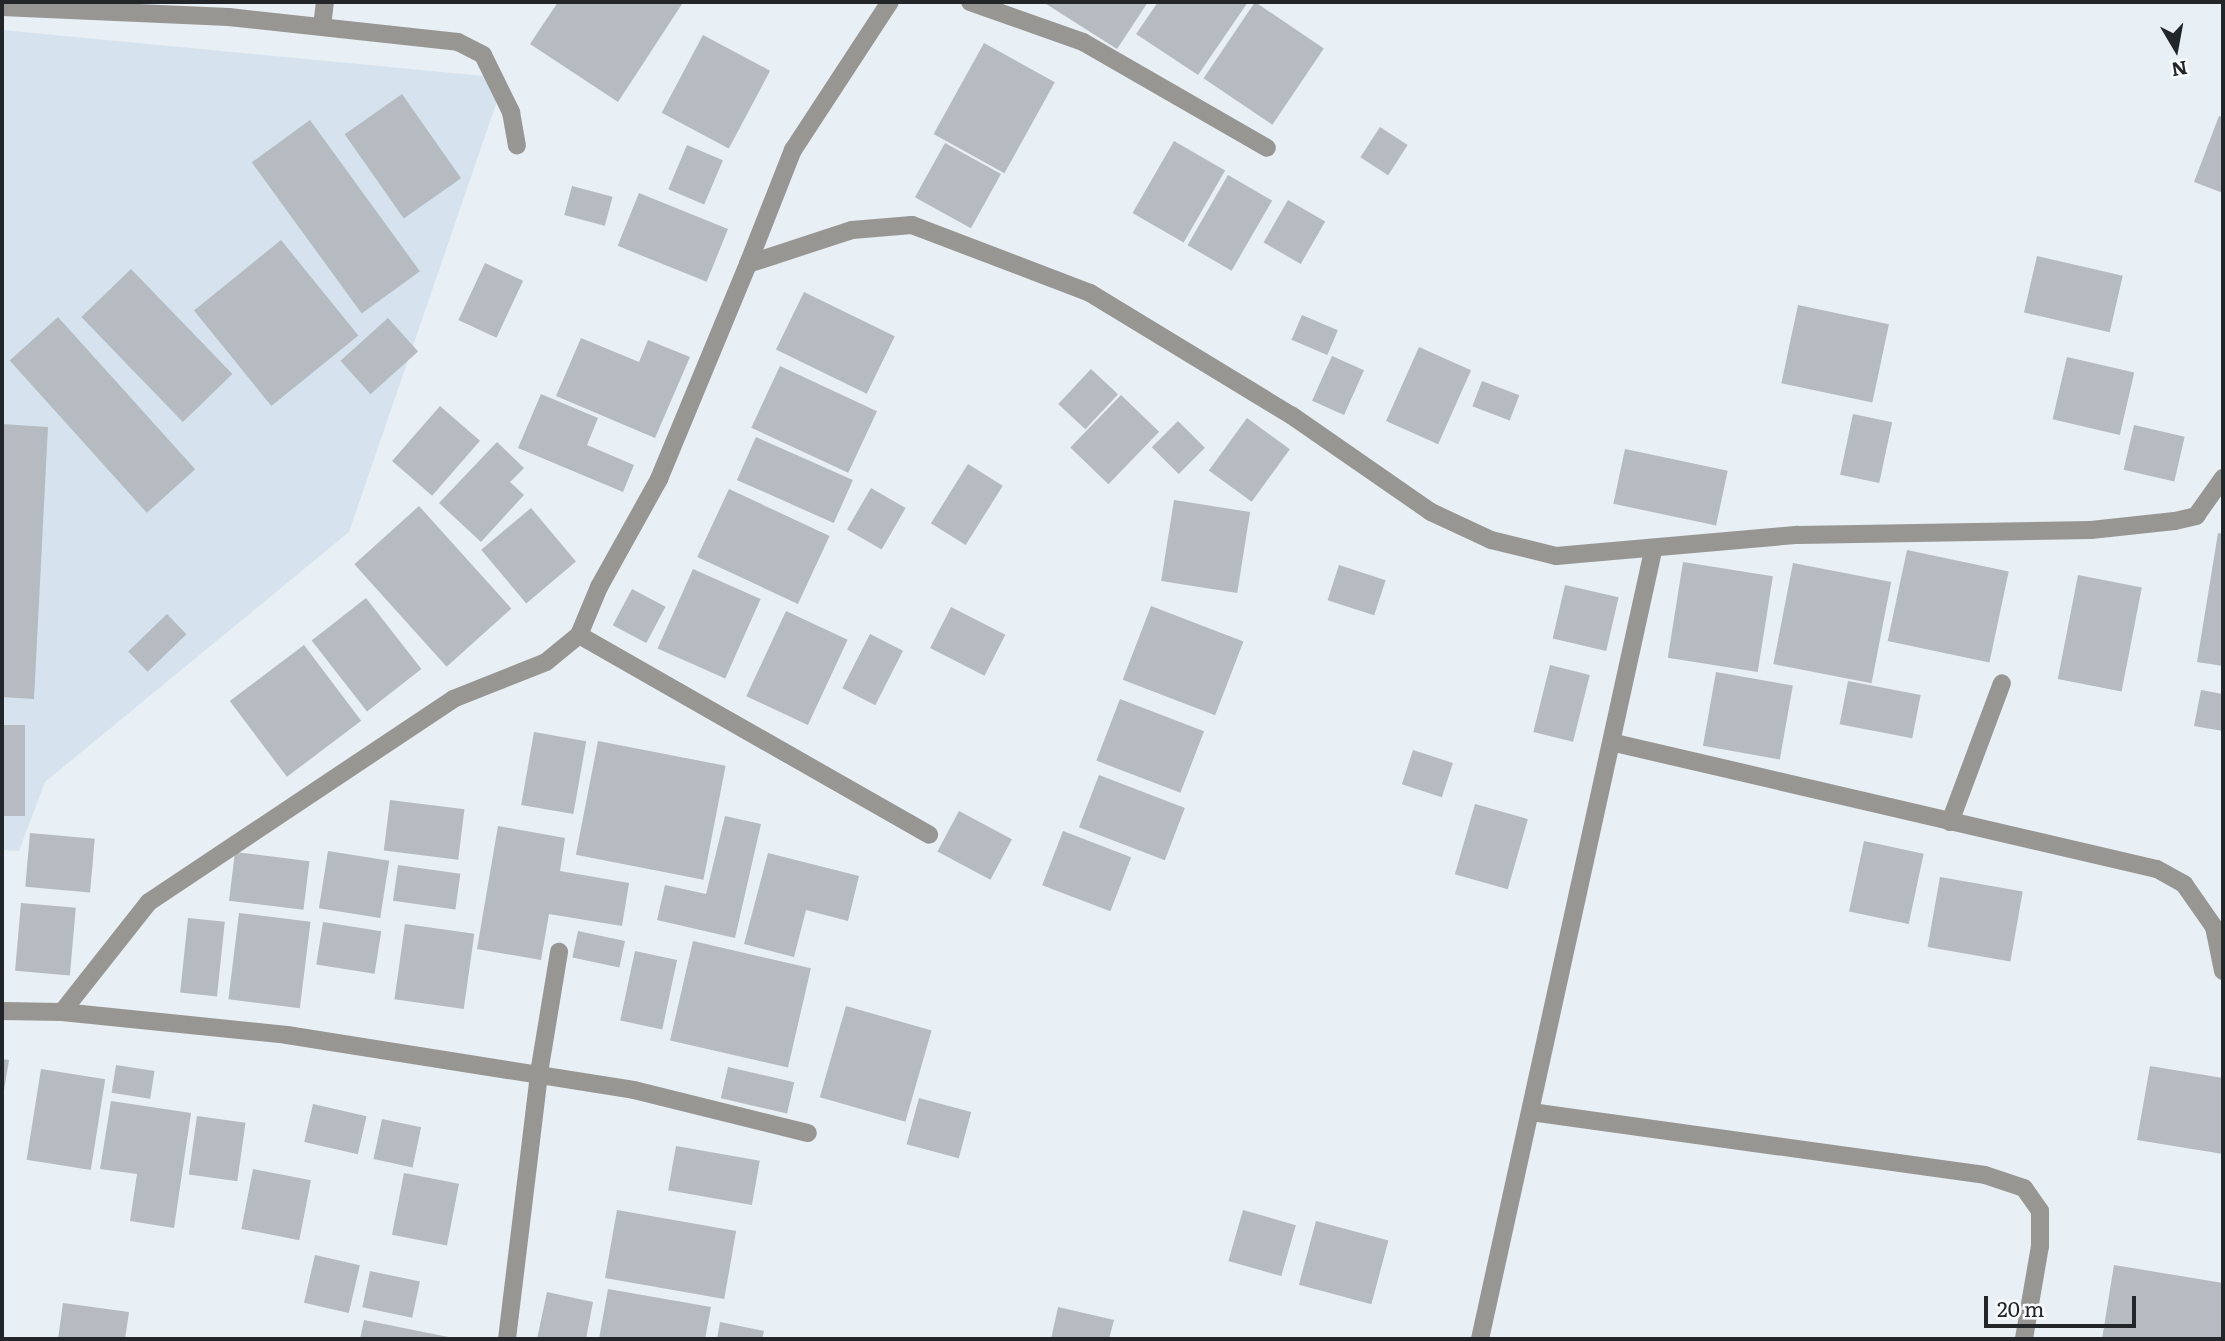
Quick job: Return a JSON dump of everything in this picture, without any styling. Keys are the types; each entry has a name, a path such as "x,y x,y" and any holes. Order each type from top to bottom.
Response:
{"street":[{"path":"321,26 325,2"},
{"path":"62,1012 149,902 453,699 546,662 579,635 599,587 659,479 793,150 890,2"},
{"path":"970,2 1083,42 1267,148"},
{"path":"2,7 230,9 321,26 458,42 483,55 511,112 517,145"},
{"path":"748,264 852,230 912,225 1090,293 1291,415 1431,512 1490,540 1556,556 1653,551 1798,535 2091,530 2175,521 2196,516 2223,478"},
{"path":"1480,1339 1615,743 1653,551"},
{"path":"579,635 929,835"},
{"path":"1950,822 2002,683"},
{"path":"1615,743 2157,869 2184,884 2214,927 2223,971"},
{"path":"507,1339 539,1073 559,952"},
{"path":"2,1011 62,1012 287,1035 539,1073 634,1090 808,1133"},
{"path":"1531,1112 1985,1175 2024,1188 2040,1210 2040,1247 2024,1339"}],"shaded area":[{"path":"2,30 505,78 349,532 45,782 19,851 2,850"}],"building":[{"path":"558,2 682,4 618,102 530,44"},
{"path":"1043,2 1148,2 1117,49"},
{"path":"1158,2 1248,2 1198,75 1136,34"},
{"path":"1255,2 1324,48 1272,125 1204,78"},
{"path":"703,35 770,71 729,148 662,113"},
{"path":"984,43 1055,82 1004,173 934,134"},
{"path":"402,94 461,178 404,219 345,134"},
{"path":"2219,116 2223,117 2223,193 2194,182"},
{"path":"310,120 420,271 362,314 252,162"},
{"path":"1380,127 1408,145 1388,175 1360,157"},
{"path":"1174,141 1225,170 1184,242 1132,213"},
{"path":"945,143 1001,174 971,228 915,197"},
{"path":"687,145 723,160 704,204 668,189"},
{"path":"1228,175 1272,200 1232,271 1188,245"},
{"path":"572,186 613,197 605,226 564,215"},
{"path":"639,193 728,229 707,282 618,246"},
{"path":"1288,200 1325,222 1301,264 1264,242"},
{"path":"281,240 358,336 271,406 194,310"},
{"path":"2037,256 2123,276 2110,332 2024,313"},
{"path":"485,263 523,281 496,338 458,320"},
{"path":"131,269 232,374 183,422 81,317"},
{"path":"804,292 895,336 867,394 776,350"},
{"path":"1798,305 1889,324 1872,403 1781,383"},
{"path":"1302,315 1338,330 1327,355 1291,340"},
{"path":"58,317 195,469 147,513 10,360"},
{"path":"388,318 418,351 371,394 340,361"},
{"path":"581,338 639,362 648,340 690,357 655,438 556,396"},
{"path":"1419,347 1471,370 1438,444 1386,421"},
{"path":"1332,356 1364,370 1344,415 1312,401"},
{"path":"2067,357 2134,373 2120,435 2053,419"},
{"path":"780,366 877,411 848,473 751,428"},
{"path":"1091,369 1118,394 1085,429 1058,404"},
{"path":"1482,381 1519,395 1510,421 1472,406"},
{"path":"541,394 598,418 587,445 634,465 623,492 518,448"},
{"path":"1121,395 1159,432 1108,484 1070,448"},
{"path":"440,406 480,441 432,496 392,461"},
{"path":"1853,414 1892,422 1879,483 1840,475"},
{"path":"1247,418 1290,449 1252,502 1209,471"},
{"path":"1178,421 1205,448 1179,474 1152,447"},
{"path":"2,424 48,427 34,699 2,697"},
{"path":"2134,425 2185,437 2174,482 2124,470"},
{"path":"756,437 853,480 834,523 737,480"},
{"path":"497,442 524,468 510,482 524,495 481,542 439,503"},
{"path":"1625,449 1728,471 1716,526 1613,504"},
{"path":"968,464 1003,486 966,545 931,523"},
{"path":"871,488 906,508 882,550 847,530"},
{"path":"729,489 830,536 798,604 697,557"},
{"path":"1174,500 1250,512 1237,593 1161,581"},
{"path":"419,506 511,609 447,667 354,564"},
{"path":"531,508 576,562 526,603 481,550"},
{"path":"2218,533 2223,534 2223,666 2197,662"},
{"path":"1907,550 2009,572 1989,663 1888,641"},
{"path":"1683,562 1773,576 1758,672 1668,658"},
{"path":"1793,563 1891,582 1872,683 1773,664"},
{"path":"1339,565 1386,580 1374,615 1328,600"},
{"path":"693,569 761,599 725,679 658,648"},
{"path":"2078,575 2142,587 2122,691 2058,679"},
{"path":"1565,585 1619,597 1606,651 1553,639"},
{"path":"632,589 666,607 646,643 613,625"},
{"path":"366,598 421,669 367,711 312,640"},
{"path":"1151,606 1243,641 1215,715 1123,680"},
{"path":"951,607 1005,635 984,676 930,648"},
{"path":"786,611 848,640 808,725 746,696"},
{"path":"167,614 186,634 148,672 128,652"},
{"path":"870,634 903,651 875,705 842,688"},
{"path":"304,645 361,721 287,777 230,701"},
{"path":"1550,665 1590,675 1573,742 1533,732"},
{"path":"1716,672 1793,686 1780,759 1703,746"},
{"path":"1848,681 1921,695 1912,738 1840,724"},
{"path":"2201,690 2223,694 2223,731 2194,726"},
{"path":"1120,699 1204,731 1180,793 1096,761"},
{"path":"2,725 25,725 25,816 2,816"},
{"path":"534,732 586,741 573,814 521,805"},
{"path":"598,741 726,766 703,880 576,855"},
{"path":"1413,750 1453,763 1442,797 1402,784"},
{"path":"1099,775 1185,808 1165,860 1079,827"},
{"path":"390,800 464,809 458,860 384,851"},
{"path":"1475,804 1528,819 1508,889 1455,874"},
{"path":"959,811 1012,839 990,880 937,852"},
{"path":"725,816 761,824 735,938 657,920 665,885 706,894"},
{"path":"498,826 565,838 560,871 629,883 622,926 549,914 541,960 477,949"},
{"path":"1063,831 1131,857 1110,911 1042,885"},
{"path":"30,833 95,839 90,892 25,887"},
{"path":"1864,841 1924,854 1909,924 1849,911"},
{"path":"328,851 389,861 380,918 319,908"},
{"path":"235,852 309,861 303,910 229,901"},
{"path":"768,853 859,876 848,921 806,910 794,957 744,944"},
{"path":"398,865 460,874 455,909 393,901"},
{"path":"1940,877 2023,892 2010,962 1928,947"},
{"path":"21,903 76,908 70,976 15,971"},
{"path":"239,913 310,922 300,1008 228,999"},
{"path":"188,918 225,922 217,996 180,993"},
{"path":"323,922 381,931 375,974 316,964"},
{"path":"405,924 474,934 464,1009 394,999"},
{"path":"578,931 625,941 619,967 572,957"},
{"path":"693,941 811,968 788,1068 670,1040"},
{"path":"635,951 677,960 662,1029 620,1020"},
{"path":"846,1006 932,1031 905,1122 820,1097"},
{"path":"2,1059 9,1060 3,1096 2,1096"},
{"path":"116,1065 155,1071 150,1099 112,1093"},
{"path":"2150,1066 2223,1078 2223,1154 2137,1140"},
{"path":"728,1067 794,1082 787,1113 721,1098"},
{"path":"41,1069 105,1079 91,1170 27,1160"},
{"path":"919,1098 971,1112 959,1158 907,1144"},
{"path":"111,1101 191,1113 174,1228 130,1221 137,1174 100,1169"},
{"path":"313,1104 367,1116 358,1154 304,1142"},
{"path":"197,1116 246,1123 237,1181 189,1174"},
{"path":"382,1119 421,1127 413,1167 373,1159"},
{"path":"676,1146 760,1161 752,1205 668,1190"},
{"path":"253,1169 311,1180 299,1240 241,1229"},
{"path":"404,1173 459,1184 447,1246 392,1235"},
{"path":"617,1210 736,1231 724,1299 605,1278"},
{"path":"1243,1210 1296,1225 1281,1276 1228,1261"},
{"path":"1316,1221 1388,1240 1371,1304 1299,1285"},
{"path":"315,1255 360,1265 349,1313 304,1303"},
{"path":"2114,1265 2223,1283 2223,1339 2102,1339"},
{"path":"370,1271 420,1282 412,1318 362,1307"},
{"path":"608,1289 711,1307 705,1339 599,1339"},
{"path":"547,1292 593,1302 586,1339 537,1339"},
{"path":"63,1303 129,1312 125,1339 58,1339"},
{"path":"1058,1307 1114,1320 1109,1339 1051,1339"},
{"path":"364,1320 453,1338 453,1339 360,1339"},
{"path":"720,1322 764,1331 762,1339 717,1339"}]}
